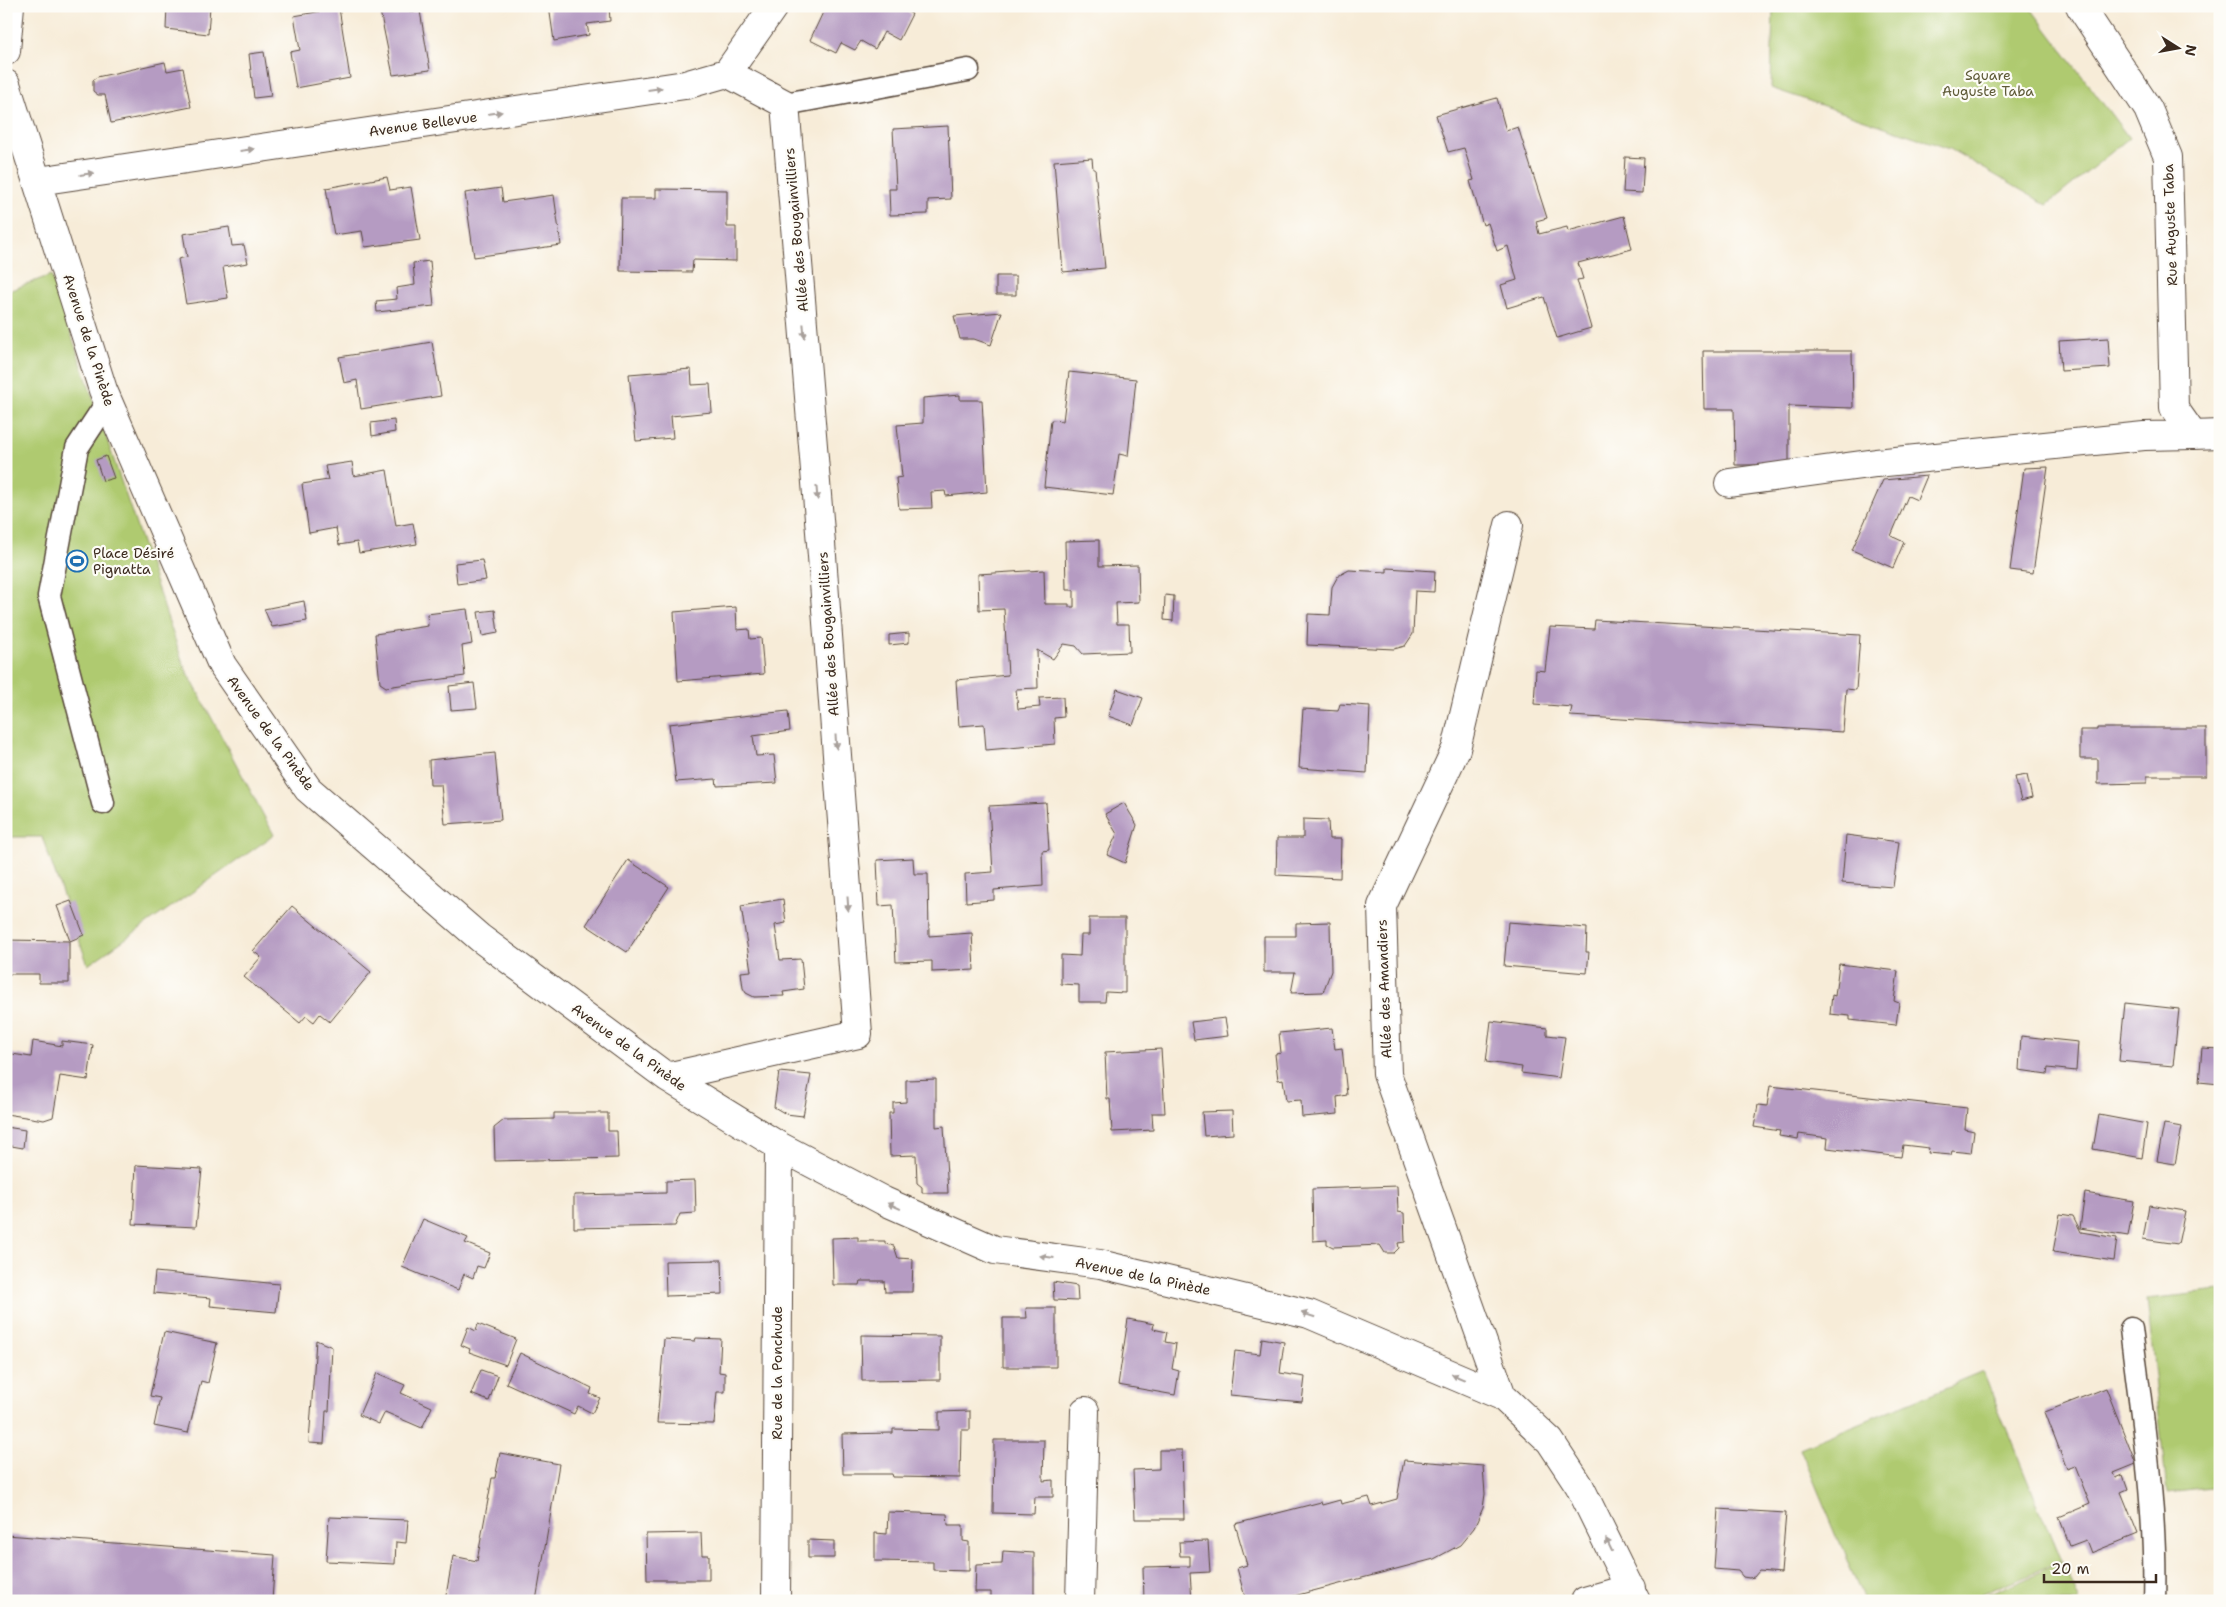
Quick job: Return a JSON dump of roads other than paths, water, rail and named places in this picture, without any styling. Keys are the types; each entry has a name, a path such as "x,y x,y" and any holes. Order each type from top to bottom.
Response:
{"street":[{"path":"6,51 10,6"},
{"path":"774,6 727,73 785,104"},
{"name":"Rue Auguste Taba","path":"2080,6 2148,109 2168,157 2174,408 2193,435"},
{"name":"Avenue Bellevue","path":"38,181 685,85 727,73"},
{"name":"Avenue de la Pinède","path":"6,84 108,401 222,665 308,789 480,938 667,1077 779,1146 884,1201 995,1250 1100,1264 1309,1314 1502,1396 1550,1440 1579,1485 1633,1595"},
{"name":"Allée des Bougainvilliers","path":"667,1077 858,1034 822,556 785,104"},
{"path":"1729,483 1876,463 2144,436 2220,434"},
{"name":"Allée des Amandiers","path":"1502,1396 1387,1074 1382,906 1456,749 1509,525"},
{"name":"Rue de la Ponchude","path":"776,1601 779,1146"},
{"path":"1080,1601 1085,1411"},
{"path":"1585,1601 1633,1595"}],"lane":[{"path":"785,104 968,70"},
{"path":"103,803 49,596 77,448 108,401"},
{"path":"2131,1329 2153,1508 2154,1601"}],"place":[{"name":"Place Désiré Pignatta","path":"77,561"}],"park label":[{"name":"Square Auguste Taba","path":"1988,84"}]}
